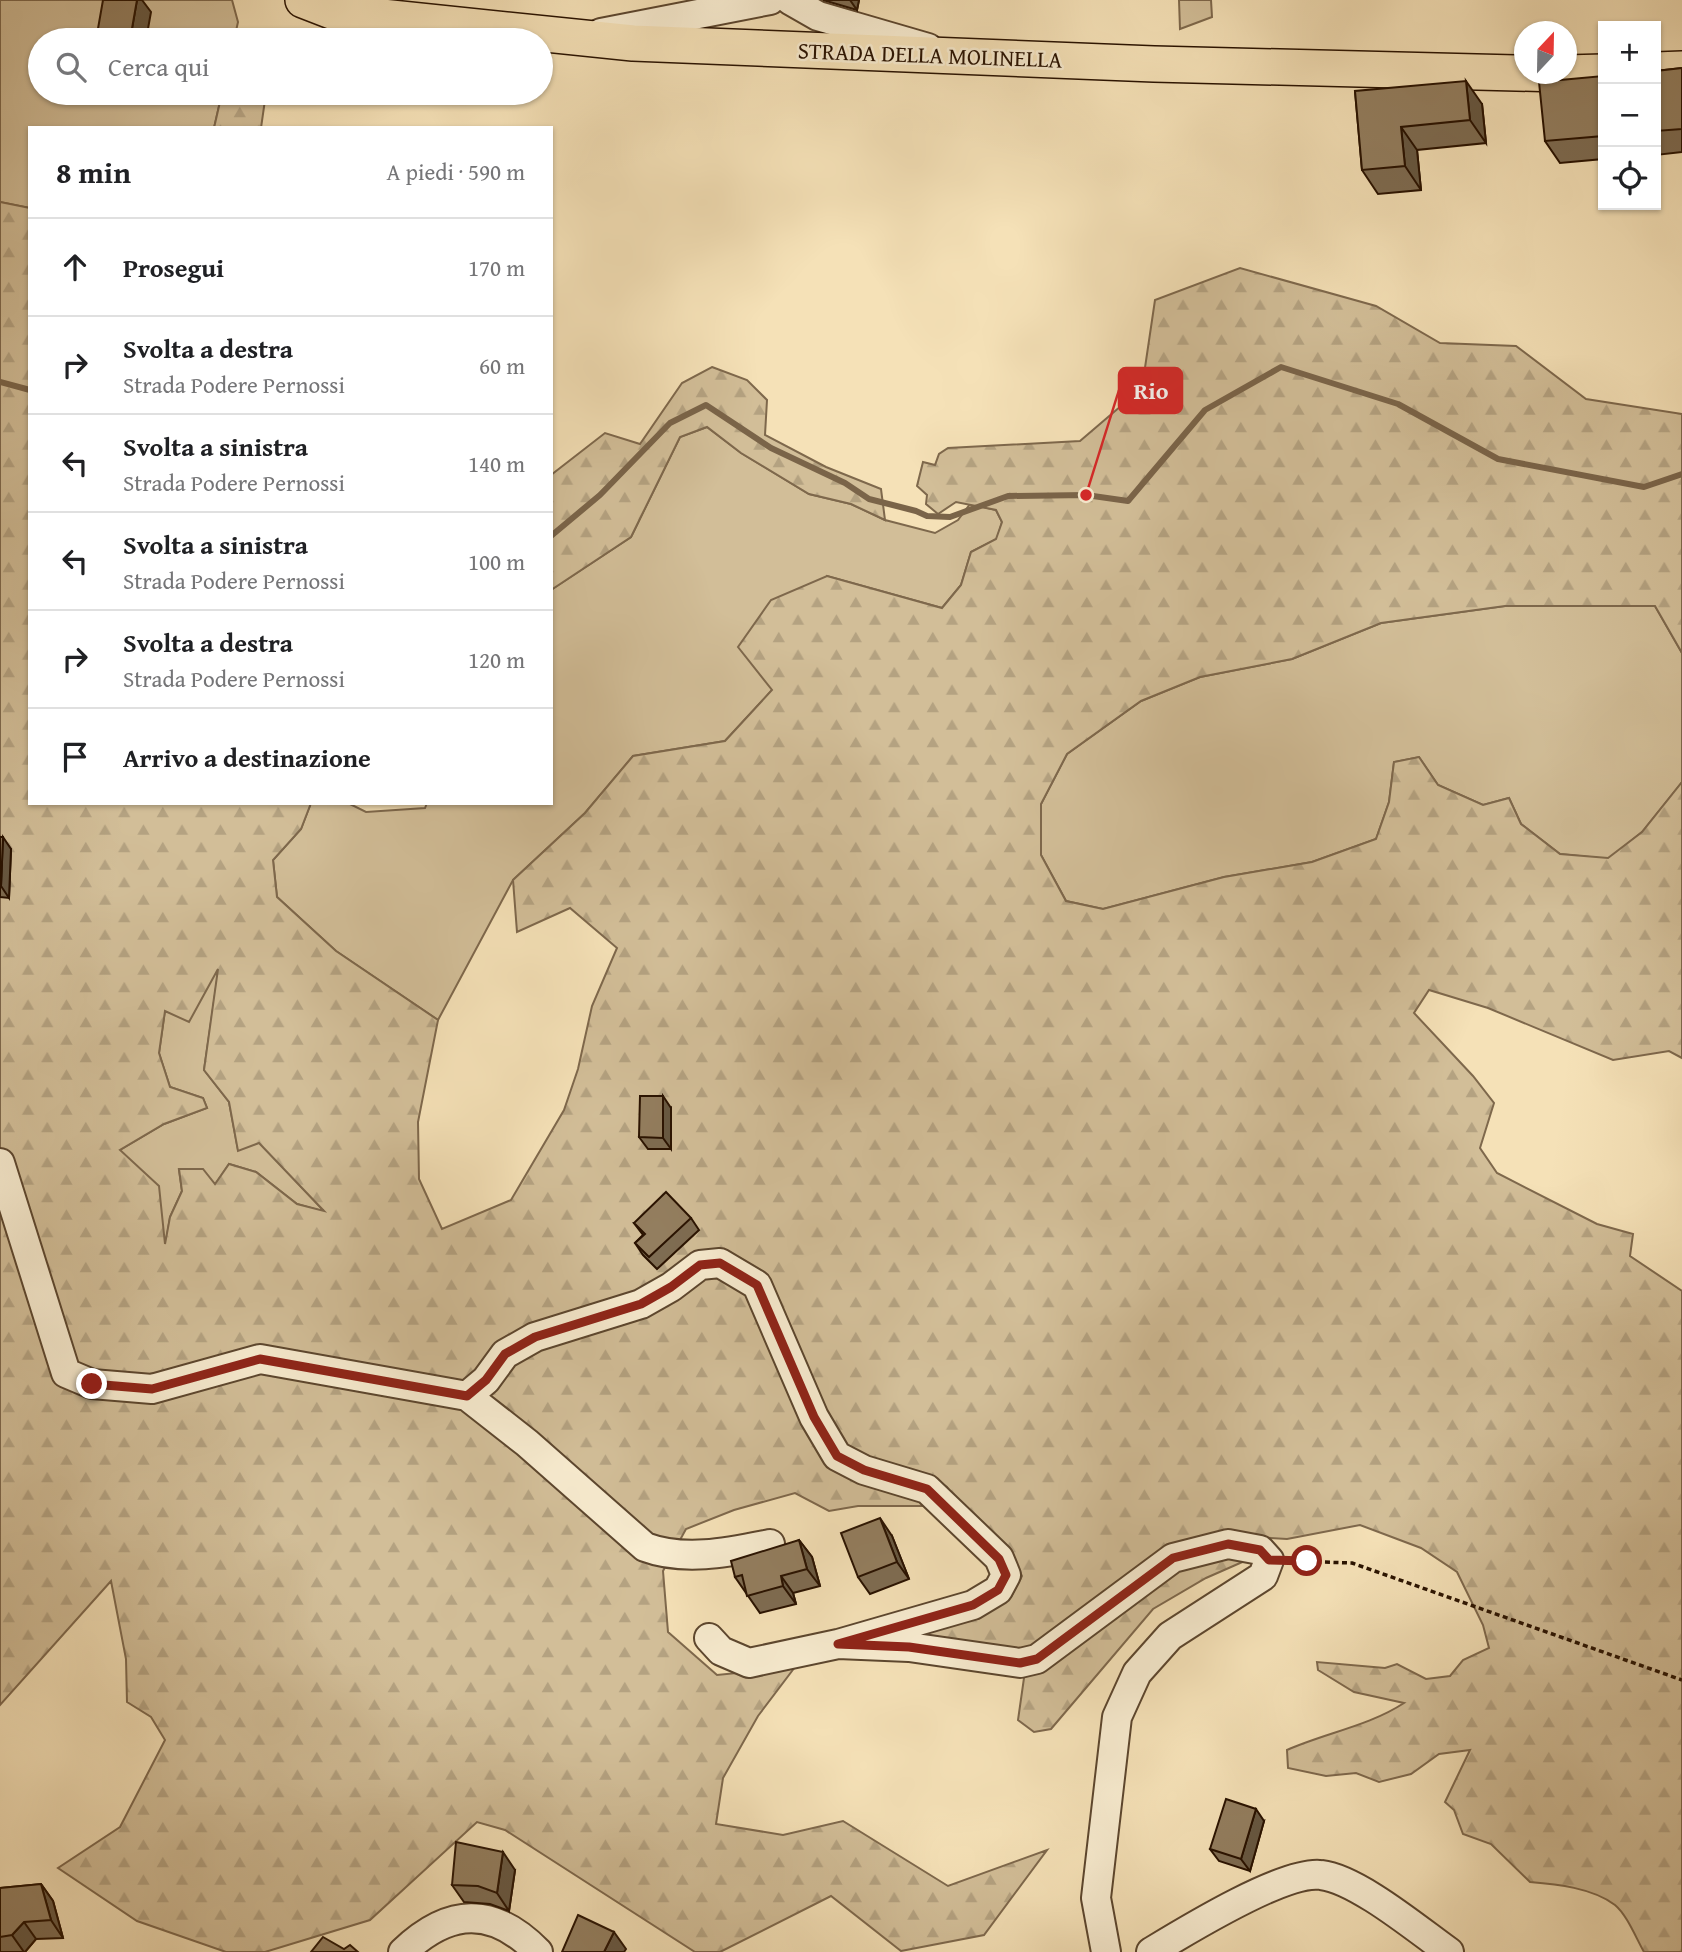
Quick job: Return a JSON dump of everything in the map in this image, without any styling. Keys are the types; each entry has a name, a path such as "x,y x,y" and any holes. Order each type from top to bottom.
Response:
{"main road":[{"name":"STRADA DELLA MOLINELLA","path":"303,0 334,12 493,28"},
{"name":"STRADA DELLA MOLINELLA","path":"553,34 633,43 1514,73"},
{"path":"1661,70 1682,69"},
{"path":"1577,73 1598,72"}],"street":[{"path":"582,37 770,0"},
{"path":"790,0 818,16 950,55"},
{"path":"0,1163 66,1373 92,1384 152,1389 260,1359 467,1396 527,1443 645,1547 662,1553 720,1553 770,1544"},
{"path":"467,1396 486,1380 505,1354 535,1337 641,1304 671,1287 700,1265 720,1263 757,1285 814,1417 837,1456 864,1470 927,1489 999,1559 1006,1575 998,1590 973,1605 838,1644 749,1664 722,1651 709,1638"},
{"path":"838,1644 909,1647 1020,1663 1037,1659 1173,1558 1228,1544 1260,1550 1269,1560 1264,1576 1170,1636 1137,1673 1117,1717 1096,1898 1106,1952"},
{"path":"1151,1952 1253,1889 1320,1874 1352,1885 1449,1952"},
{"path":"403,1952 422,1933 459,1916 501,1922 538,1952"}],"path":[{"path":"1269,1560 1352,1563 1682,1680"}],"green space":[{"path":"0,0 232,0 238,22 237,28 28,28 28,105 219,105 214,126 28,126 28,208 0,202"},
{"path":"1179,0 1211,0 1212,17 1180,29"},
{"path":"219,105 264,105 261,126 214,126"},
{"path":"0,202 28,208 28,805 310,805 301,829 273,860 277,897 336,951 438,1020 418,1122 419,1179 442,1229 511,1200 564,1110 578,1069 592,1006 617,948 570,908 517,932 513,880 585,813 633,756 725,741 772,690 738,647 771,600 827,576 942,608 961,585 971,552 996,539 1002,522 996,510 956,502 938,514 926,504 927,495 917,486 923,462 935,465 939,454 948,448 1080,441 1142,388 1155,300 1240,268 1376,306 1440,343 1516,346 1586,399 1682,414 1682,653 1655,606 1505,606 1381,623 1292,659 1200,677 1141,701 1067,754 1041,804 1041,855 1066,901 1103,909 1224,877 1312,862 1376,839 1389,802 1394,762 1419,757 1438,785 1483,805 1509,798 1521,824 1560,854 1608,858 1642,832 1682,782 1682,1058 1669,1051 1613,1060 1488,1008 1429,990 1414,1013 1473,1076 1494,1103 1480,1148 1497,1173 1597,1224 1633,1234 1630,1256 1682,1291 1682,1952 1644,1952 1619,1909 1606,1899 1563,1886 1530,1882 1491,1844 1463,1834 1454,1810 1445,1802 1470,1750 1439,1754 1411,1774 1379,1782 1356,1773 1326,1776 1288,1768 1287,1750 1376,1718 1404,1703 1354,1692 1318,1670 1317,1662 1385,1668 1397,1664 1426,1679 1450,1676 1463,1660 1489,1648 1483,1625 1457,1572 1421,1548 1360,1525 1287,1539 1253,1537 1247,1560 1206,1578 1153,1609 1051,1729 1034,1732 1018,1720 1025,1671 1006,1647 897,1639 1011,1597 1022,1576 1012,1557 960,1507 947,1487 928,1475 931,1506 858,1506 829,1511 795,1493 734,1510 686,1529 663,1571 668,1632 717,1675 795,1667 758,1716 723,1778 716,1824 783,1835 843,1821 948,1886 1047,1850 984,1935 901,1951 831,1896 720,1952 695,1952 505,1830 477,1822 370,1920 265,1952 226,1952 137,1921 58,1868 120,1827 165,1740 151,1717 127,1702 126,1659 111,1581 0,1705","holes":["218,969 204,1070 229,1102 238,1151 259,1143 324,1211 297,1204 256,1172 229,1164 215,1184 203,1169 179,1169 182,1191 170,1217 165,1244 159,1186 120,1150 164,1124 207,1108 203,1098 170,1087 159,1053 165,1011 189,1022"]},
{"path":"712,367 747,380 767,400 765,435 826,467 881,489 885,520 851,504 809,494 741,453 707,427 680,437 631,537 553,589 553,473 605,433 640,444 682,383"},
{"path":"707,427 741,453 809,494 851,504 885,520 935,533 958,520 970,504 996,510 1002,522 997,539 971,552 961,585 942,608 827,576 772,690 725,741 633,756 585,813 513,880 438,1020 336,951 277,897 273,860 301,829 310,805 352,805 366,812 425,808 426,805 553,805 553,589 631,537 680,437"},
{"path":"1505,606 1655,606 1682,653 1682,782 1642,832 1609,859 1560,854 1521,824 1509,798 1483,805 1438,785 1419,757 1394,762 1389,802 1376,839 1312,862 1224,877 1103,909 1066,901 1041,855 1041,804 1067,754 1141,701 1200,677 1292,659 1381,623"},
{"path":"219,967 204,1070 229,1102 238,1150 259,1142 325,1212 297,1204 256,1172 229,1164 215,1185 179,1170 182,1191 170,1217 165,1248 120,1150 164,1124 207,1108 203,1098 170,1087 159,1053 165,1010"}],"building":[{"path":"103,0 137,0 132,28 98,28"},
{"path":"1682,68 1682,129 1661,131 1661,70"},
{"path":"1598,76 1598,136 1545,141 1539,84 1577,84 1577,78"},
{"path":"1466,81 1470,120 1401,127 1405,166 1362,170 1355,91"},
{"path":"0,837 3,837 1,886 0,886"},
{"path":"640,1096 663,1096 663,1138 639,1137"},
{"path":"666,1192 691,1218 649,1257 635,1243 645,1234 634,1223"},
{"path":"880,1518 897,1562 858,1577 841,1533"},
{"path":"799,1540 807,1569 781,1576 783,1586 747,1596 742,1575 735,1577 731,1561"},
{"path":"1226,1799 1256,1809 1241,1859 1210,1849"},
{"path":"456,1842 503,1852 497,1893 478,1886 452,1885"},
{"path":"41,1884 51,1920 24,1922 12,1935 0,1937 0,1888"},
{"path":"578,1915 614,1932 604,1952 562,1952"},
{"path":"323,1937 344,1949 350,1945 358,1952 311,1952"}],"waterway":[{"path":"553,534 600,495 670,423 706,405 771,448 845,483 869,499 927,516 950,517 1008,496 1086,495 1128,501 1205,410 1281,367 1398,404 1498,459 1644,487 1682,474"},
{"path":"0,382 28,389"}],"place":[{"name":"Rio","path":"1086,495"}],"route":[{"path":"92,1384 152,1389 260,1359 467,1396 477,1391 505,1354 535,1337 641,1304 671,1287 700,1265 720,1263 757,1285 814,1417 837,1456 864,1470 927,1489 999,1559 1006,1575 998,1590 973,1605 838,1644 909,1647 1020,1663 1037,1659 1173,1558 1228,1544 1260,1550 1269,1560 1307,1561"}]}
